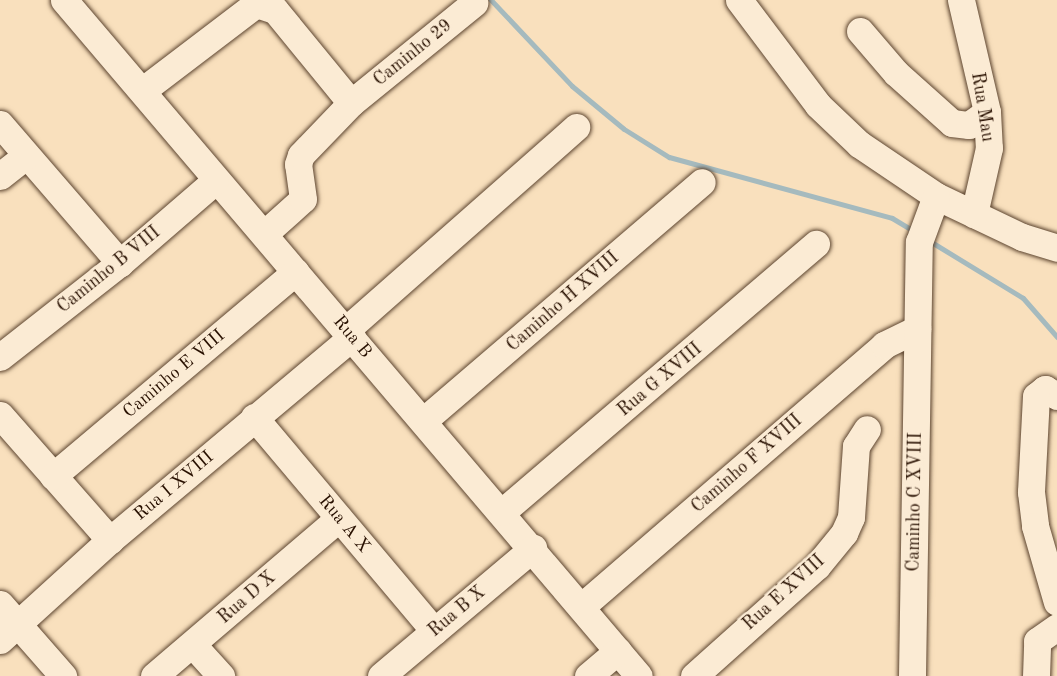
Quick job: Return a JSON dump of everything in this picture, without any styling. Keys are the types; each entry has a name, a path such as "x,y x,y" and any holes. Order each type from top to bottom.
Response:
{"street":[{"name":"Rua B","path":"64,0 143,90 215,181 264,234 533,548 639,676"},
{"path":"739,0 833,121 932,204 974,214 1057,248"},
{"name":"Rua Mau","path":"961,0 987,112 989,148 974,214"},
{"path":"143,90 246,7 256,3 275,10 351,103"},
{"name":"Caminho 29","path":"264,234 303,199 297,164 301,155 351,103 474,3"},
{"path":"860,31 896,73 952,123 969,125 987,112"},
{"path":"0,124 120,263"},
{"name":"Rua I XVIII","path":"9,632 110,540 349,334 576,127"},
{"path":"0,176 26,156"},
{"name":"Caminho B VIII","path":"0,357 120,263 215,181"},
{"name":"Caminho H XVIII","path":"423,421 702,182"},
{"name":"Caminho C XVIII","path":"912,676 920,237 932,204"},
{"name":"Rua G XVIII","path":"502,512 816,244"},
{"name":"Caminho E VIII","path":"53,476 296,272"},
{"name":"Caminho F XVIII","path":"581,607 884,345 917,329"},
{"path":"1047,396 1032,507 1056,588"},
{"path":"0,415 110,540"},
{"name":"Rua A X","path":"254,417 434,631"},
{"name":"Rua E XVIII","path":"694,676 817,566 844,533 852,517 856,446 867,429"},
{"name":"Rua D X","path":"154,676 339,518"},
{"name":"Rua B X","path":"381,676 533,548"},
{"path":"0,604 9,632 63,676"},
{"path":"1036,676 1037,641 1057,627"},
{"path":"193,645 220,676"},
{"path":"588,676 618,651"}],"waterway":[{"path":"491,0 572,86 624,129 669,157 892,218 915,232"},
{"path":"928,240 1023,298 1057,337"}]}
